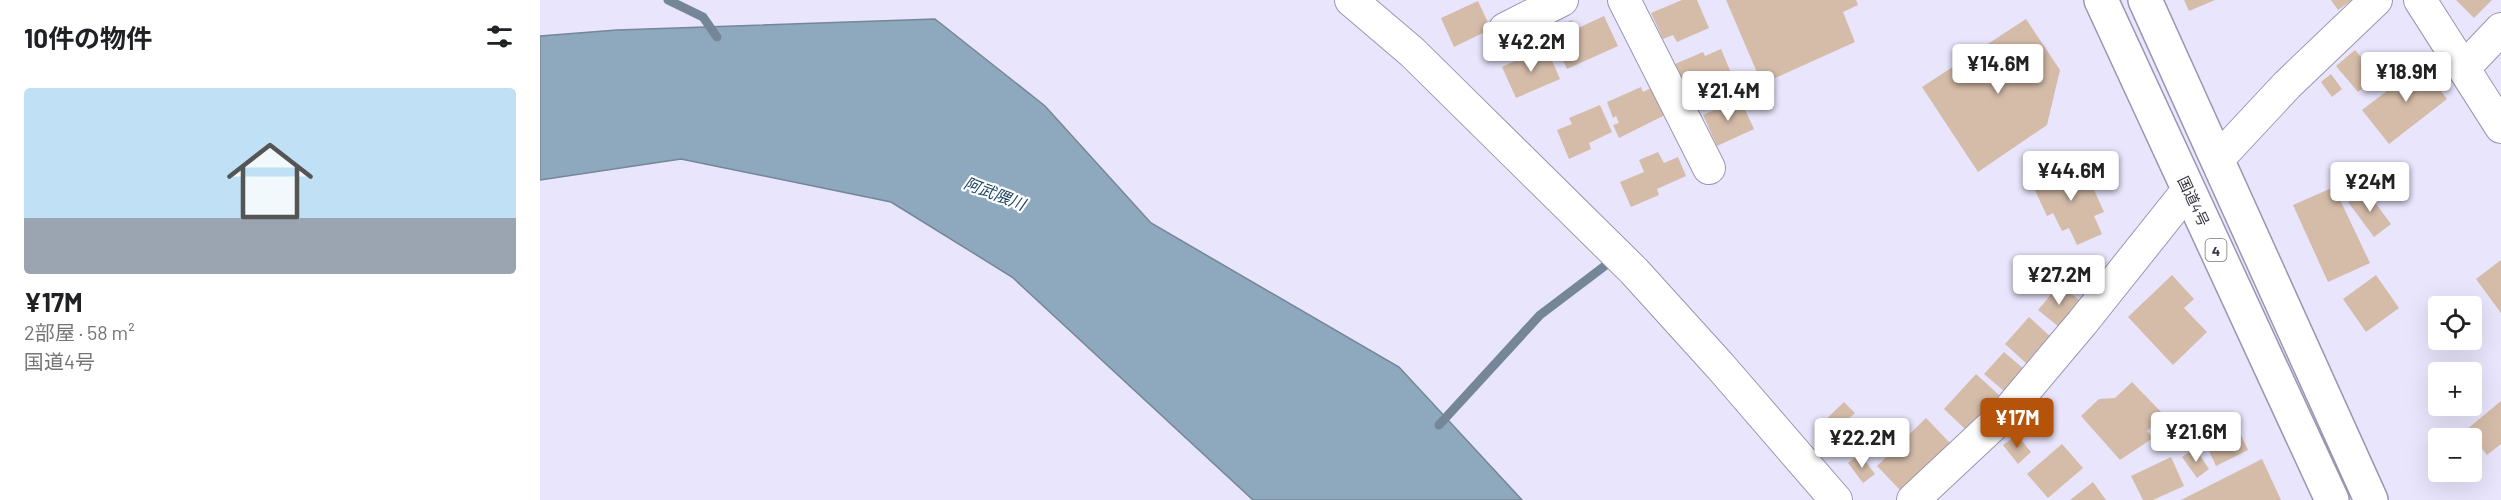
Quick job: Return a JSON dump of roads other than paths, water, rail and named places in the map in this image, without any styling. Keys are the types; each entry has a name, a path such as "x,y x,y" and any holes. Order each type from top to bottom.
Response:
{"highway":[{"name":"国道4号","path":"2101,0 2332,500"},
{"path":"2145,0 2371,500"}],"street":[{"path":"1351,0 1412,52 1634,272 1721,367 1836,500"},
{"path":"1505,29 1562,0"},
{"path":"1624,0 1708,168"},
{"path":"2218,159 2287,85 2376,0"},
{"path":"2420,0 2501,127"},
{"path":"2464,68 2501,29"},
{"path":"1912,500 2008,411 2082,323 2188,190"}],"water":[{"name":"阿武隈川","path":"935,19 1045,106 1151,223 1399,367 1522,500 1253,500 1012,277 891,202 681,159 540,180 540,36 617,30"}],"waterway":[{"path":"668,0 703,17 717,37"},
{"path":"1439,425 1540,315 1606,265"}]}
